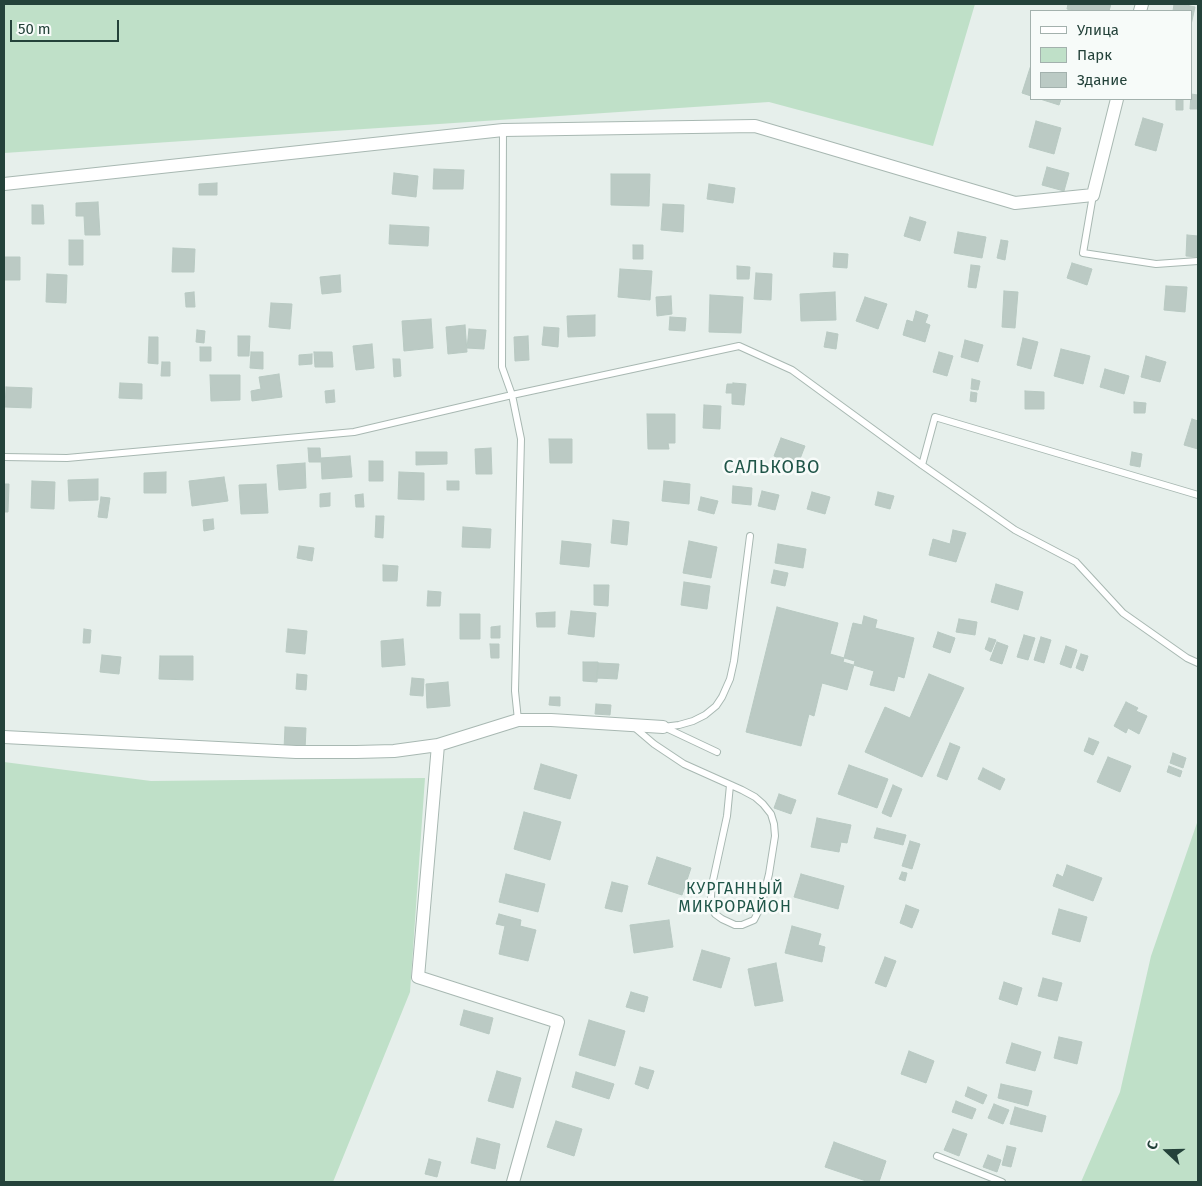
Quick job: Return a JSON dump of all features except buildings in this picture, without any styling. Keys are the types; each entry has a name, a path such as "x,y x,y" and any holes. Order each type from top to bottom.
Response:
{"street":[{"path":"4,184 503,130 755,126 1015,203 1093,194 1118,100"},
{"path":"4,737 296,752 394,751 438,745 518,720 551,720 662,727"},
{"path":"438,745 418,977 558,1022 513,1182"}],"lane":[{"path":"503,130 502,367 512,395 521,439 514,691 518,720"},
{"path":"1093,194 1083,253 1156,264 1198,260"},
{"path":"4,457 67,458 354,432 512,395 739,346 792,370 1015,530 1076,562 1123,612 1187,658 1198,663"},
{"path":"922,465 936,417 1198,495"},
{"path":"662,727 679,726 705,715 716,706 730,680 750,536"},
{"path":"630,724 670,756 684,764 730,784 755,797 771,814 775,836 761,906 754,920 742,925 735,925 715,914 711,901 712,885 727,816 730,784"},
{"path":"662,727 717,752"},
{"path":"937,1156 1002,1182"}],"green space":[{"path":"4,4 975,4 933,146 769,102 4,153"},
{"path":"4,762 151,781 425,778 410,992 333,1182 4,1182"},
{"path":"1198,820 1198,1182 1081,1182 1120,1092 1151,956"}],"district":[{"name":"САЛЬКОВО","path":"772,468"},
{"name":"КУРГАННЫЙ МИКРОРАЙОН","path":"735,899"}]}
